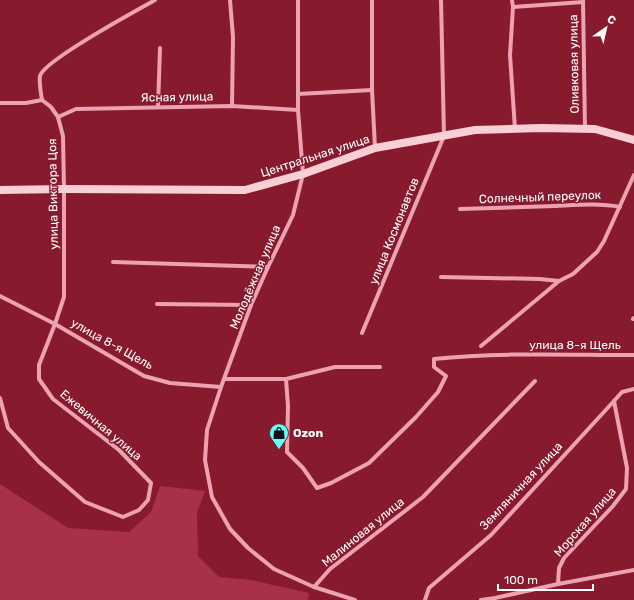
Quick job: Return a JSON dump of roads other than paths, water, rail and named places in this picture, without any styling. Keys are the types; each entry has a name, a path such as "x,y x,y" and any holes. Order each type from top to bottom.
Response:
{"street":[{"path":"0,103 26,103 42,100 40,76 42,71 68,51 155,0"},
{"path":"230,0 233,37 232,106"},
{"name":"Молодёжная улица","path":"221,387 251,306 293,215 303,174 298,110 298,0"},
{"path":"372,0 372,90 375,148"},
{"path":"441,0 444,136"},
{"path":"512,0 513,7 510,55 515,129"},
{"path":"513,7 583,1"},
{"name":"Оливковая улица","path":"583,1 585,129"},
{"path":"158,107 160,48"},
{"path":"298,94 372,90"},
{"name":"улица Виктора Цоя","path":"42,100 51,107 58,117 63,136 64,297 55,324"},
{"name":"Ясная улица","path":"58,117 76,109 232,106 298,110"},
{"name":"Центральная улица","path":"0,190 244,190 303,174 375,148 475,130 541,128 595,129 634,140"},
{"name":"улица Космонавтов","path":"362,334 444,136"},
{"path":"481,346 559,281 573,274 597,252 604,241 634,175"},
{"name":"Солнечный переулок","path":"460,209 581,204 610,205 620,207"},
{"path":"113,262 268,267"},
{"path":"441,277 540,279 559,281"},
{"name":"улица 8-я Щель","path":"0,296 55,324 144,376 170,382 221,387"},
{"path":"158,304 251,306"},
{"name":"Ежевичная улица","path":"0,398 8,428 39,462 85,502 123,517 139,510 148,500 151,483 119,450 53,399 39,379 39,365 55,324"},
{"name":"улица 8-я Щель","path":"286,379 288,406 287,452 303,468 317,488 331,483 369,463 416,417 438,392 446,376 434,366 434,359 517,355 634,354"},
{"path":"224,379 286,379 334,367 380,367"},
{"name":"Малиновая улица","path":"314,587 330,569 423,497 536,381"},
{"path":"221,387 207,430 205,460 212,497 230,529 248,548 274,569 314,587 355,600"},
{"name":"Земляничная улица","path":"424,600 429,588 490,534 622,392 634,389"},
{"name":"Морская улица","path":"558,584 559,568 564,558 613,506 626,489 627,468 614,401"},
{"path":"481,600 634,570"}],"place":[{"name":"Ozon","path":"279,450"}]}
